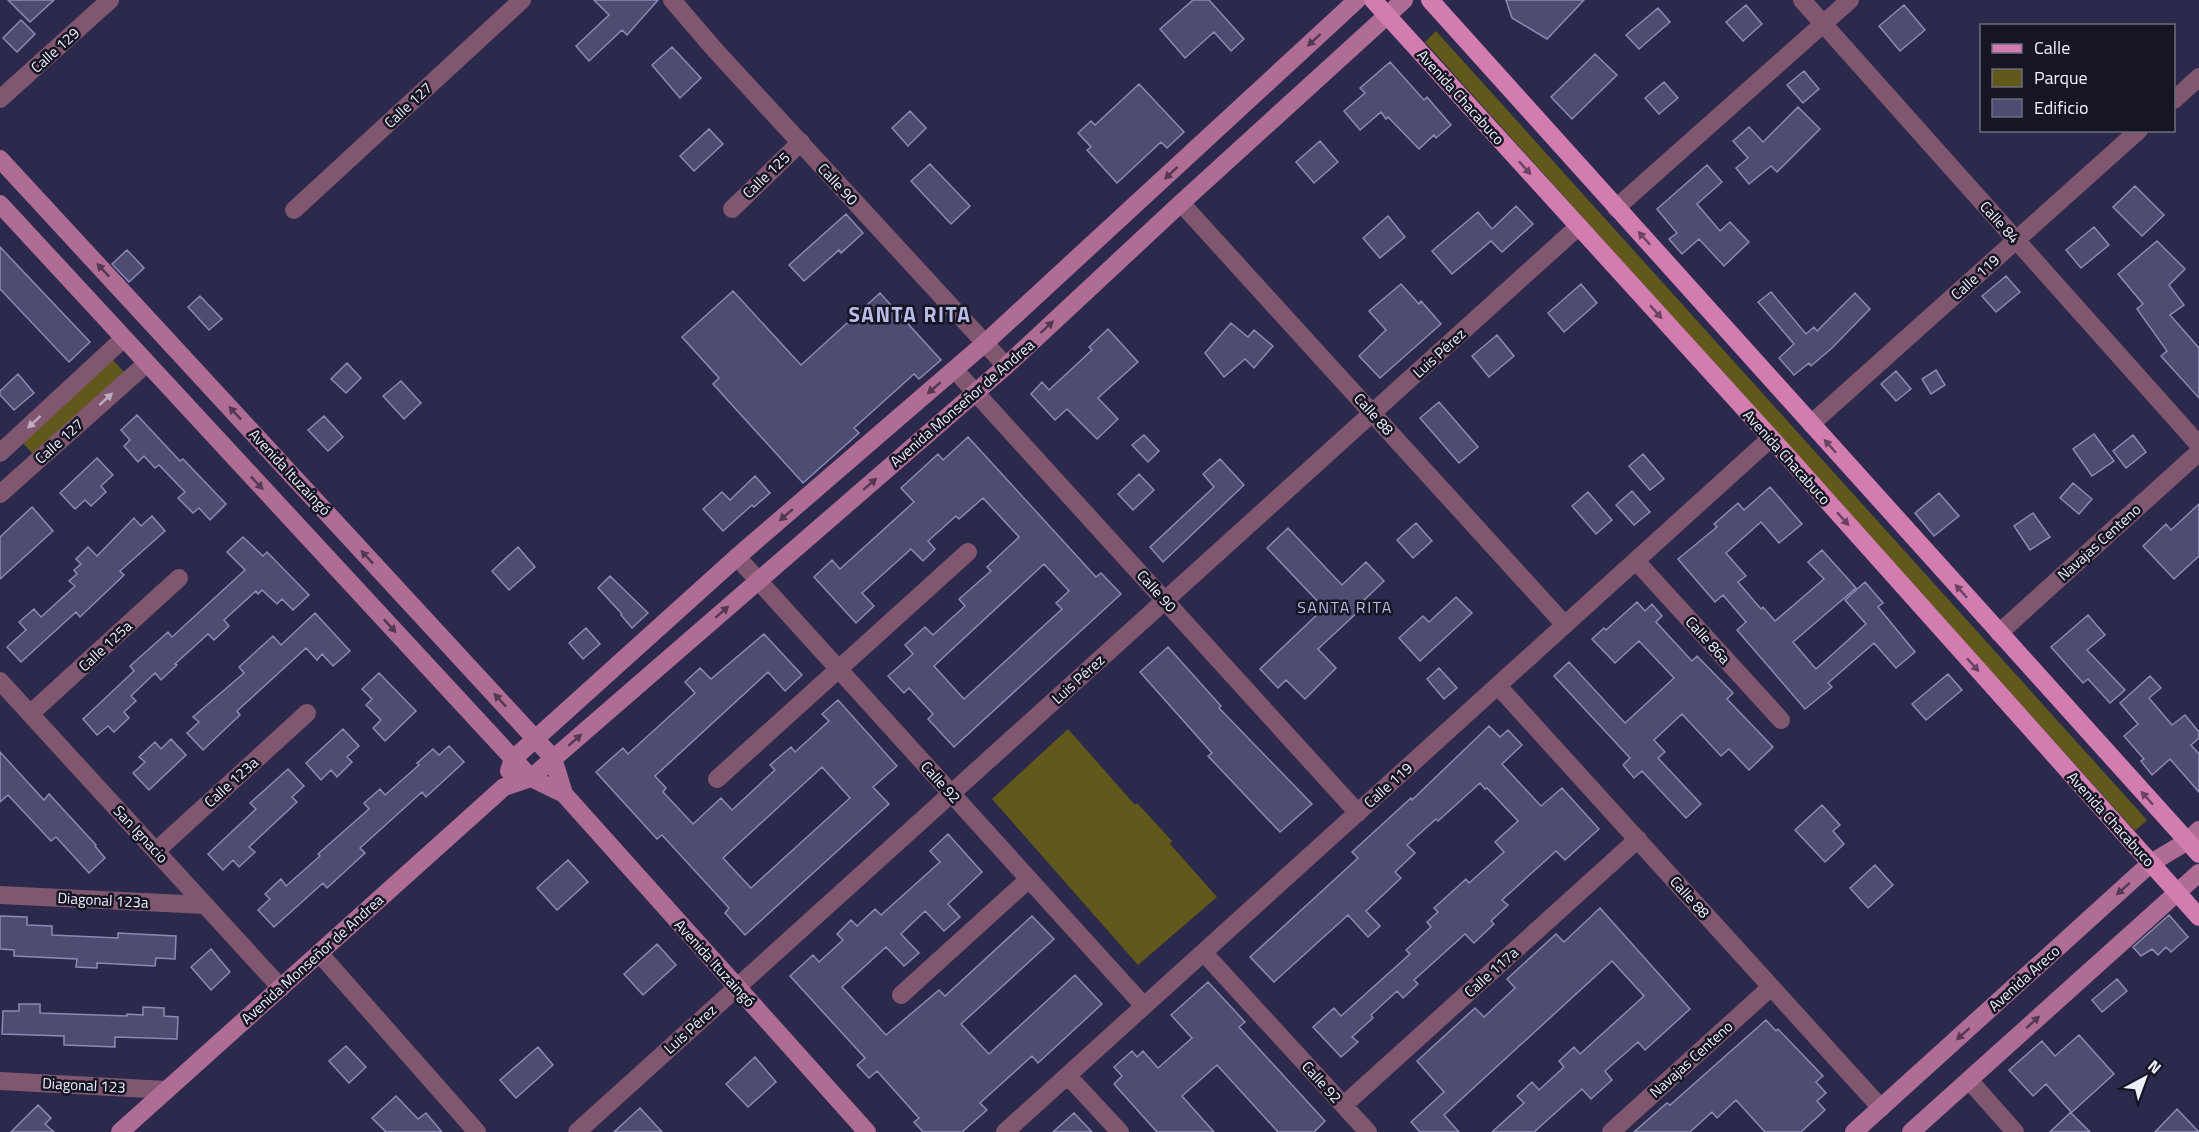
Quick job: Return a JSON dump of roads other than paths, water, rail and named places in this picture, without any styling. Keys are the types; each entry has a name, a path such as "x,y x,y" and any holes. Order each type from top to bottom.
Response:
{"main road":[{"name":"Avenida Monseñor de Andrea","path":"513,759 737,557 955,370 1357,0"},
{"name":"Avenida Chacabuco","path":"1373,0 1771,438 2199,916"},
{"name":"Avenida Monseñor de Andrea","path":"120,1132 504,787 531,778 1006,366 1404,0"},
{"path":"1430,0 1999,633 2195,842"},
{"name":"Avenida Ituzaingó","path":"0,159 554,758 564,794"},
{"name":"Avenida Ituzaingó","path":"0,204 531,778 564,794 867,1132"},
{"path":"504,787 513,759"},
{"name":"Avenida Areco","path":"1854,1132 2151,863 2195,842"},
{"path":"1911,1132 2199,873"}],"street":[{"name":"Calle 129","path":"0,99 110,0"},
{"name":"Calle 127","path":"294,210 522,0"},
{"name":"Calle 90","path":"672,0 715,50 1006,366"},
{"name":"Calle 84","path":"1802,0 2199,444"},
{"path":"1616,208 1850,0"},
{"path":"2175,99 2199,77"},
{"name":"Calle 119","path":"1811,424 2137,132"},
{"name":"Calle 125","path":"732,208 801,142"},
{"name":"Calle 88","path":"1181,203 1565,625"},
{"name":"Luis Pérez","path":"577,1132 1578,226"},
{"name":"Calle 127","path":"2,448 123,339"},
{"name":"Calle 127","path":"0,494 146,364"},
{"name":"Calle 90","path":"955,370 1358,813"},
{"name":"Calle 119","path":"1005,1132 1771,438"},
{"path":"2,448 26,471"},
{"name":"Navajas Centeno","path":"1999,633 2199,452"},
{"path":"717,779 968,552"},
{"name":"Calle 92","path":"737,557 1144,1006"},
{"name":"Calle 86a","path":"1636,561 1781,720"},
{"name":"Calle 125a","path":"30,714 179,578"},
{"name":"San Ignacio","path":"0,681 281,988"},
{"name":"Calle 88","path":"1498,686 1881,1108"},
{"name":"Calle 123a","path":"156,851 307,713"},
{"name":"Calle 117a","path":"1344,1106 1638,839"},
{"path":"901,995 1029,879"},
{"name":"Diagonal 123a","path":"0,894 205,905"},
{"path":"319,953 477,1132"},
{"name":"Calle 92","path":"1204,953 1368,1132"},
{"name":"Navajas Centeno","path":"1611,1132 1771,987"},
{"path":"1068,1076 1120,1132"},
{"path":"1969,1080 2015,1132"},
{"name":"Diagonal 123","path":"0,1081 167,1090"}],"district":[{"name":"SANTA RITA","path":"910,314"},
{"name":"SANTA RITA","path":"1345,607"}]}
